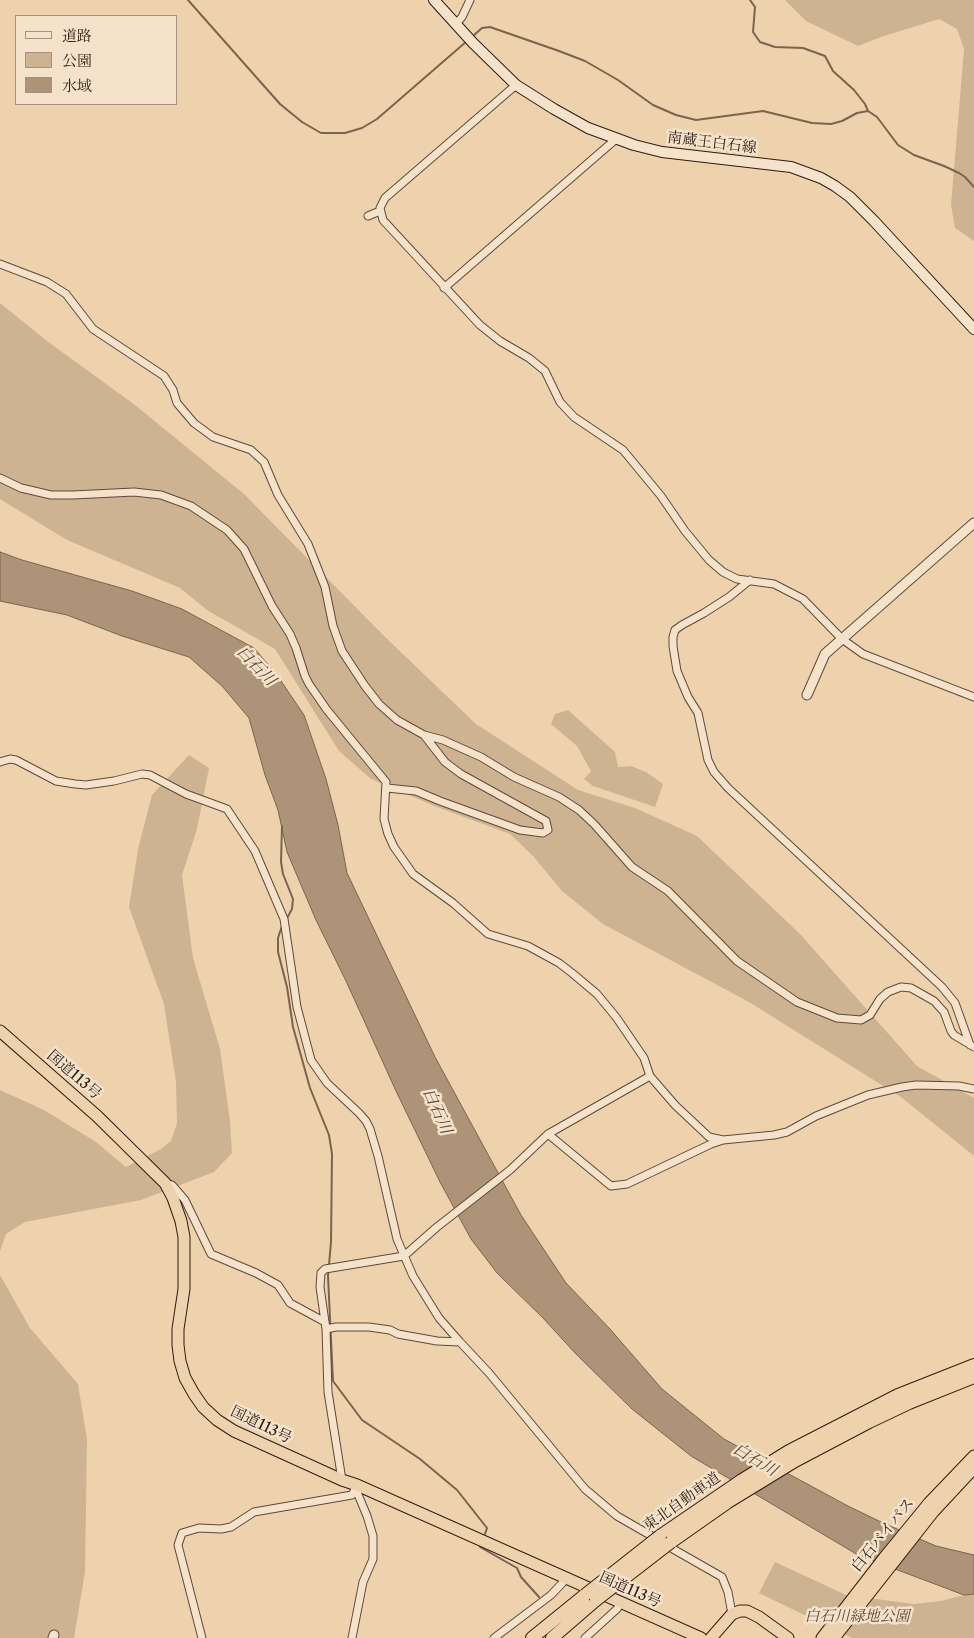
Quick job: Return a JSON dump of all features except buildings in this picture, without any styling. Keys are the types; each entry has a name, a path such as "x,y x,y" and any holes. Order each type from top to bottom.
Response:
{"highway":[{"name":"国道113号","path":"0,1031 97,1116 165,1182 181,1221 184,1237 184,1289 178,1329 178,1345 183,1369 194,1394 203,1407 217,1420 234,1431 342,1480 358,1485 701,1638"},
{"name":"東北自動車道","path":"552,1638 591,1597 660,1536 742,1480 822,1433 898,1396 974,1365"},
{"name":"東北自動車道","path":"532,1638 752,1486 909,1403 974,1377"},
{"name":"白石バイパス","path":"826,1635 929,1502 974,1456"},
{"name":"白石バイパス","path":"826,1635 933,1512 974,1468"},
{"path":"711,1638 732,1614 740,1611 747,1611 759,1617 788,1638"}],"main road":[{"name":"南蔵王白石線","path":"434,0 469,39 516,85 554,110 588,128 648,149 678,155 791,167 821,178 850,197 974,328"}],"street":[{"path":"456,24 462,17 470,0"},
{"path":"516,85 385,198 381,204 380,211 383,220 444,288 489,333 529,358 545,371 560,402 574,417 623,450 661,496 685,531 714,564 732,578 774,584 803,599 842,639 863,654 974,697"},
{"path":"444,288 616,139"},
{"path":"368,216 380,211"},
{"path":"0,264 47,282 66,294 93,330 164,376 173,390 177,403 194,424 213,437 251,450 260,458 268,469 278,495 308,544 325,587 333,626 342,651 364,686 379,704 397,720 424,735 442,740 481,758 514,777 559,797 579,810 632,867 668,892 737,961 797,1002 837,1018 861,1020 870,1015 880,999 888,992 901,987 911,988 924,994 938,1005 944,1012 954,1035 972,1046"},
{"path":"0,478 21,488 51,495 134,492 161,495 191,506 227,530 244,549 272,606 290,634 305,676 310,684 327,710 386,782 384,819 388,834 394,847 413,874 453,903 488,934 528,946 559,963 597,994 626,1030 644,1058 650,1076 675,1105 709,1137 723,1140"},
{"path":"807,695 825,654 974,522"},
{"path":"750,580 729,597 675,630 673,637 677,671 688,697 698,714 708,760 714,772 728,788 942,987 955,1003 972,1046"},
{"path":"386,788 416,790 440,801 520,830 545,833 548,830 546,821 453,769 445,762 424,735"},
{"path":"0,762 10,759 16,760 56,781 86,785 142,774 150,775 186,794 227,809 255,851 285,922 290,970 297,1007 311,1060 326,1084 359,1113 370,1129 397,1239 413,1276 439,1318 489,1373 585,1489 617,1516 722,1577 728,1592 732,1614"},
{"path":"342,1480 328,1392 329,1326 320,1287 321,1273 325,1270 372,1260 404,1256 442,1223 510,1170 548,1134 650,1076"},
{"path":"548,1134 611,1186 627,1184 701,1148 723,1140 787,1132 816,1116 868,1095 902,1087 945,1085 974,1089"},
{"path":"165,1182 172,1185 185,1200 211,1254 256,1273 278,1285 290,1304 329,1326 383,1329 437,1341 460,1342"},
{"path":"202,1638 178,1545 182,1533 199,1528 221,1529 231,1527 254,1512 352,1494 358,1485"},
{"path":"352,1638 363,1582 373,1559 373,1536 367,1516 356,1492 358,1485"},
{"path":"494,1638 551,1595 567,1578"},
{"path":"585,1638 617,1609 621,1602"}],"green space":[{"path":"785,0 974,0 974,241 955,228 951,205 964,49 957,29 939,19 858,46 806,21"},
{"path":"0,303 47,341 135,405 244,494 384,636 476,724 578,790 635,808 697,836 800,934 917,1066 974,1098 974,1156 901,1097 749,1002 603,924 562,891 533,856 510,834 437,807 371,779 339,751 275,649 207,610 180,588 67,540 0,499"},
{"path":"568,710 615,752 618,767 631,766 646,772 663,784 655,807 593,786 584,779 591,771 577,746 551,724 555,714"},
{"path":"189,755 209,768 197,829 182,875 193,958 220,1049 230,1121 232,1153 214,1172 141,1200 25,1222 6,1234 0,1251 0,1090 44,1110 96,1142 126,1167 161,1149 171,1141 177,1123 176,1082 164,1004 129,907 138,849 152,795"},
{"path":"0,1275 30,1328 78,1384 87,1439 85,1572 74,1638 0,1638"},
{"name":"白石川緑地公園","path":"775,1562 846,1595 914,1604 974,1594 974,1638 852,1638 759,1593"}],"water":[{"name":"白石川","path":"0,552 132,591 182,609 254,648 277,675 304,715 326,779 338,825 347,873 435,1057 521,1215 566,1283 610,1329 662,1389 724,1439 881,1522 936,1546 974,1555 974,1594 964,1595 858,1555 691,1456 632,1409 497,1273 471,1239 440,1182 316,920 287,852 278,810 265,775 249,718 222,686 189,657 122,636 67,615 0,601"}],"waterway":[{"path":"188,0 280,104 302,122 321,133 345,133 362,128 377,119 467,41"},
{"path":"750,0 755,7 753,32 760,42 775,47 803,48 825,56 833,71 854,90 868,111"},
{"path":"473,36 482,28 490,27 559,51 585,61 618,80 653,105 676,115 696,120 763,111 812,123 831,124 842,121 857,113 868,111 877,117 898,145 914,155 959,173 974,187"},
{"path":"282,826 281,862 283,874 293,899 292,909 286,920"},
{"path":"282,926 278,938 278,952 287,987 293,1027 310,1088 329,1135 332,1154 331,1242 328,1276 333,1381 362,1420 420,1459 457,1490 487,1528 485,1534"},
{"path":"480,1546 517,1568 521,1577 539,1597"}]}
